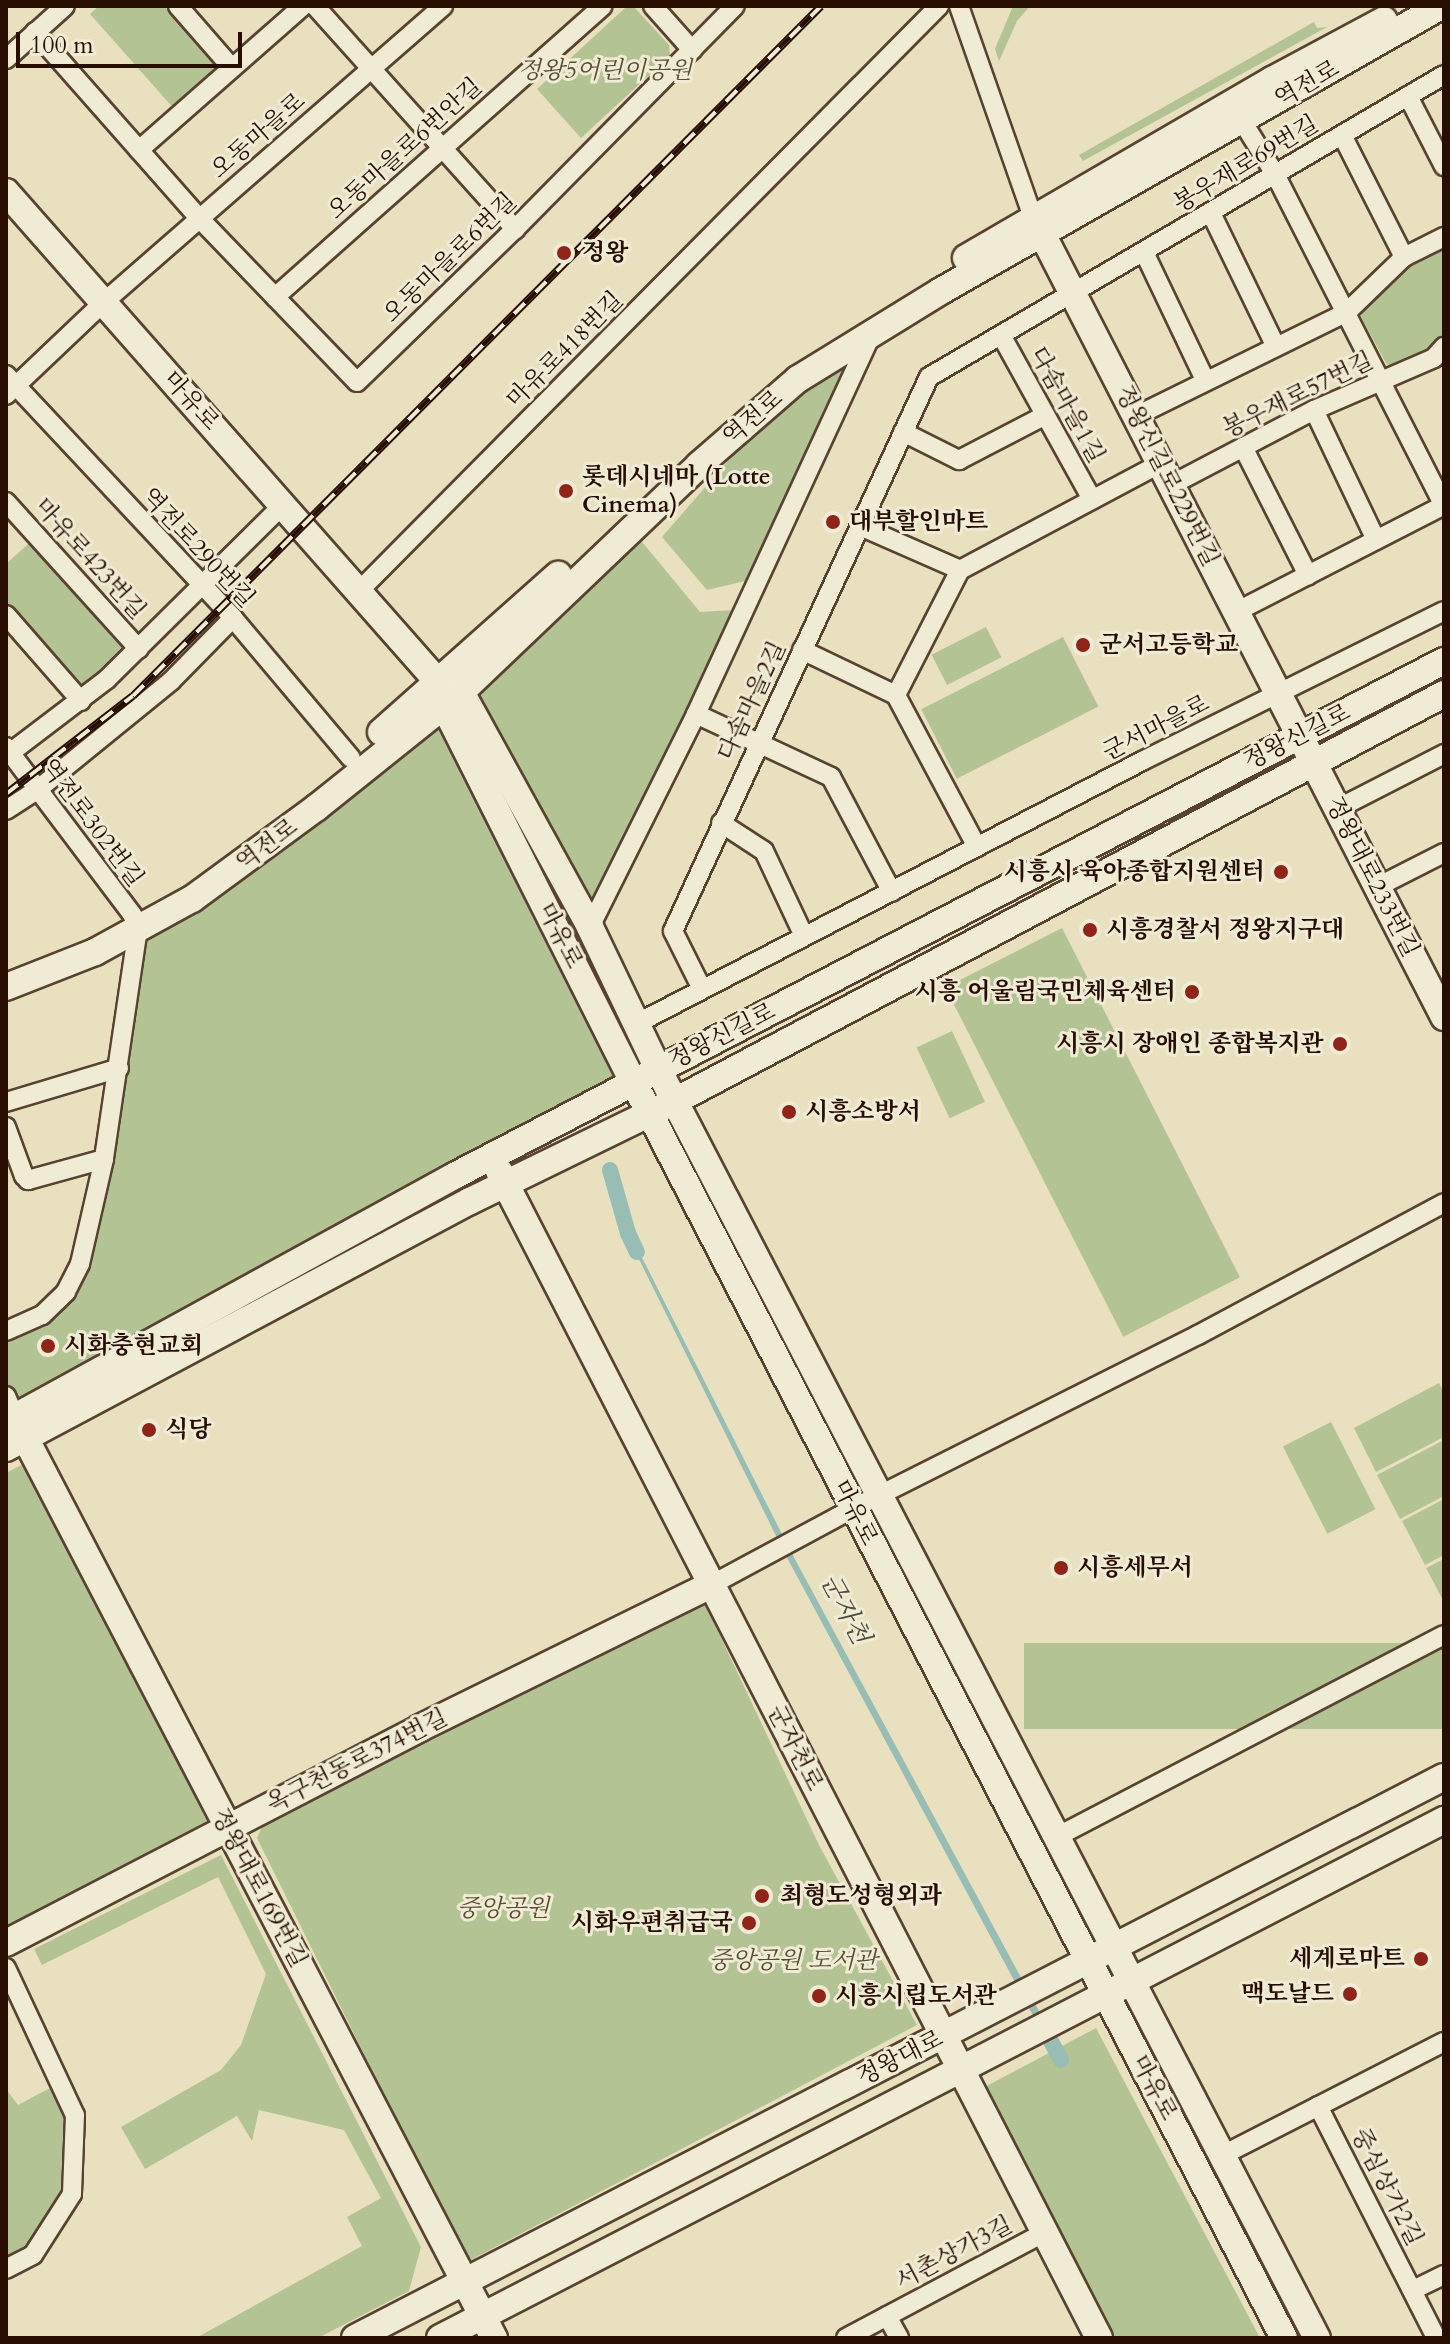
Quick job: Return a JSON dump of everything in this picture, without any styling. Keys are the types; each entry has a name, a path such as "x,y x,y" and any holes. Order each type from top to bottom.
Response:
{"street":[{"path":"6,59 65,6"},
{"path":"178,6 232,68"},
{"path":"139,150 303,6"},
{"path":"315,6 515,229"},
{"name":"오동마을로","path":"9,385 443,6"},
{"name":"오동마을로6번안길","path":"275,297 603,6"},
{"path":"653,6 692,50"},
{"name":"오동마을로6번길","path":"35,32 200,219 357,382 515,229 735,6"},
{"name":"마유로418번길","path":"359,591 939,6"},
{"path":"959,6 1038,225"},
{"name":"역전로","path":"6,971 135,921 232,872 447,693 798,379 1038,225 1407,6"},
{"name":"역전로","path":"6,987 95,952 176,890 271,828 351,758 447,693 790,367 818,346 1038,225 1242,121 1441,6"},
{"name":"봉우재로69번길","path":"1073,293 1444,75"},
{"path":"1408,96 1444,166"},
{"path":"1236,612 1444,505 1275,174 1242,121"},
{"path":"1342,135 1404,257"},
{"name":"마유로","path":"6,192 447,693 590,927 658,1069 1317,2338"},
{"path":"1211,213 1275,345"},
{"name":"정왕신길로229번길","path":"1038,225 1299,736"},
{"path":"1136,416 1347,312 1404,257 1444,237"},
{"path":"1144,252 1205,380"},
{"name":"다솜마을2길","path":"702,989 673,931 929,377 1073,293"},
{"name":"마유로","path":"590,927 696,714 873,331"},
{"name":"다솜마을1길","path":"1001,335 1092,499"},
{"name":"봉우재로57번길","path":"1165,475 1243,447 1314,410 1434,358 1444,347"},
{"name":"역전로290번길","path":"9,385 233,618 351,758"},
{"path":"1314,410 1376,540"},
{"path":"903,432 959,460 1044,416"},
{"path":"1243,447 1308,575"},
{"name":"다솜마을1길","path":"960,570 1092,499 1165,475"},
{"name":"마유로423번길","path":"6,502 139,649"},
{"name":"마유로423번길","path":"7,752 81,701 139,649 283,505"},
{"path":"860,526 960,570 896,695"},
{"name":"군서마을로","path":"636,1024 977,847 1444,611"},
{"path":"6,615 81,701"},
{"path":"6,810 37,790 171,681 233,618"},
{"path":"802,650 896,695 977,847"},
{"name":"정왕신길로","path":"12,1424 492,1157 1444,661"},
{"name":"마유로","path":"447,693 634,1083 852,1509 1076,1966 1105,1995 1284,2338"},
{"name":"정왕신길로","path":"12,1424 675,1101 1444,694"},
{"path":"696,714 831,777 892,892"},
{"name":"정왕대로233번길","path":"1299,736 1444,1017"},
{"name":"역전로302번길","path":"7,752 135,921"},
{"path":"1337,809 1444,754"},
{"path":"721,823 764,851 804,936"},
{"path":"1377,887 1444,853"},
{"path":"6,1331 42,1315 66,1292 80,1264 104,1159 119,1068 135,921"},
{"path":"6,1102 119,1068"},
{"path":"6,1127 28,1180 104,1159"},
{"name":"군자천로","path":"492,1157 711,1585 955,2030 1045,2232 1099,2338"},
{"path":"711,1585 852,1509 1198,1335 1444,1203"},
{"name":"정왕대로169번길","path":"12,1424 488,2327"},
{"name":"옥구천동로374번길","path":"6,1943 420,1728 711,1585"},
{"path":"1056,1837 1444,1635"},
{"name":"정왕대로","path":"355,2338 1444,1777"},
{"name":"정왕대로","path":"440,2338 488,2327 972,2064 1444,1820"},
{"path":"6,1968 75,2115 72,2194 33,2255 6,2269"},
{"path":"1221,2156 1444,2042"},
{"name":"중심상가2길","path":"1318,2106 1436,2338"},
{"name":"서촌상가3길","path":"846,2338 1045,2232"},
{"path":"1413,2290 1444,2275"},
{"name":"서촌상가3길","path":"887,2316 899,2338"}],"green space":[{"path":"99,6 164,6 216,64 216,75 176,111 90,14"},
{"path":"1013,6 1030,6 1017,21 999,61 995,49"},
{"name":"정왕5어린이공원","path":"625,8 635,8 669,45 670,56 581,138 537,89"},
{"path":"1314,22 1317,28 1327,27 1083,161 1079,155"},
{"path":"1444,246 1444,335 1435,351 1395,371 1386,363 1361,317 1363,310 1411,264"},
{"path":"853,354 745,581 707,590 662,537 740,447"},
{"path":"36,537 129,651 83,691 6,611 6,564"},
{"path":"638,537 700,612 735,610 589,909 474,695"},
{"path":"986,627 1001,657 947,685 932,655"},
{"path":"1063,637 1098,706 957,779 921,709"},
{"path":"440,714 622,1079 18,1404 6,1381 6,1335 66,1301 145,934"},
{"path":"1062,928 1240,1277 1123,1337 945,987"},
{"path":"952,1031 985,1102 950,1118 917,1047"},
{"path":"1439,1383 1444,1393 1444,1437 1376,1472 1354,1428"},
{"path":"1331,1422 1375,1509 1327,1534 1283,1447"},
{"path":"1444,1440 1444,1496 1400,1519 1377,1475"},
{"path":"25,1463 207,1821 6,1926 6,1473"},
{"path":"1444,1499 1444,1555 1425,1565 1402,1521"},
{"path":"1444,1559 1444,1602 1426,1568"},
{"name":"중앙공원","path":"692,1599 706,1606 819,1845 917,2025 467,2262 257,1838 266,1818"},
{"path":"1024,1643 1444,1643 1444,1729 1024,1729"},
{"path":"221,1855 421,2247 409,2291 318,2338 196,2338 362,2246 347,2217 381,2198 344,2130 259,2110 252,2141 237,2116 145,2169 121,2127 221,2070 241,2045 266,1974 218,1877 42,1965 34,1949"},
{"path":"1096,2028 1260,2338 1112,2338 981,2089"},
{"path":"50,2088 68,2119 64,2192 29,2246 6,2257 6,2089 18,2105"}],"water":[{"path":"629,1232 790,1550 1059,2048 1052,2051 784,1552 626,1233"}],"waterway":[{"name":"군자천","path":"610,1170 628,1233 637,1252"},
{"name":"군자천","path":"1045,2030 1061,2060"}],"railway":[{"path":"6,794 133,696 821,6"}],"place":[{"name":"정왕","path":"564,253"},
{"name":"롯데시네마 (Lotte Cinema)","path":"566,491"},
{"name":"대부할인마트","path":"833,522"},
{"name":"군서고등학교","path":"1083,645"},
{"name":"시흥시 육아종합지원센터","path":"1281,872"},
{"name":"시흥경찰서 정왕지구대","path":"1090,930"},
{"name":"시흥 어울림국민체육센터","path":"1192,992"},
{"name":"시흥시 장애인 종합복지관","path":"1340,1044"},
{"name":"시흥소방서","path":"789,1112"},
{"name":"시화충현교회","path":"48,1346"},
{"name":"식당","path":"149,1430"},
{"name":"시흥세무서","path":"1061,1568"},
{"name":"최형도성형외과","path":"762,1896"},
{"name":"시화우편취급국","path":"749,1923"},
{"name":"세계로마트","path":"1421,1959"},
{"name":"맥도날드","path":"1350,1994"},
{"name":"시흥시립도서관","path":"819,1996"}],"park label":[{"name":"중앙공원 도서관","path":"793,1961"}]}
